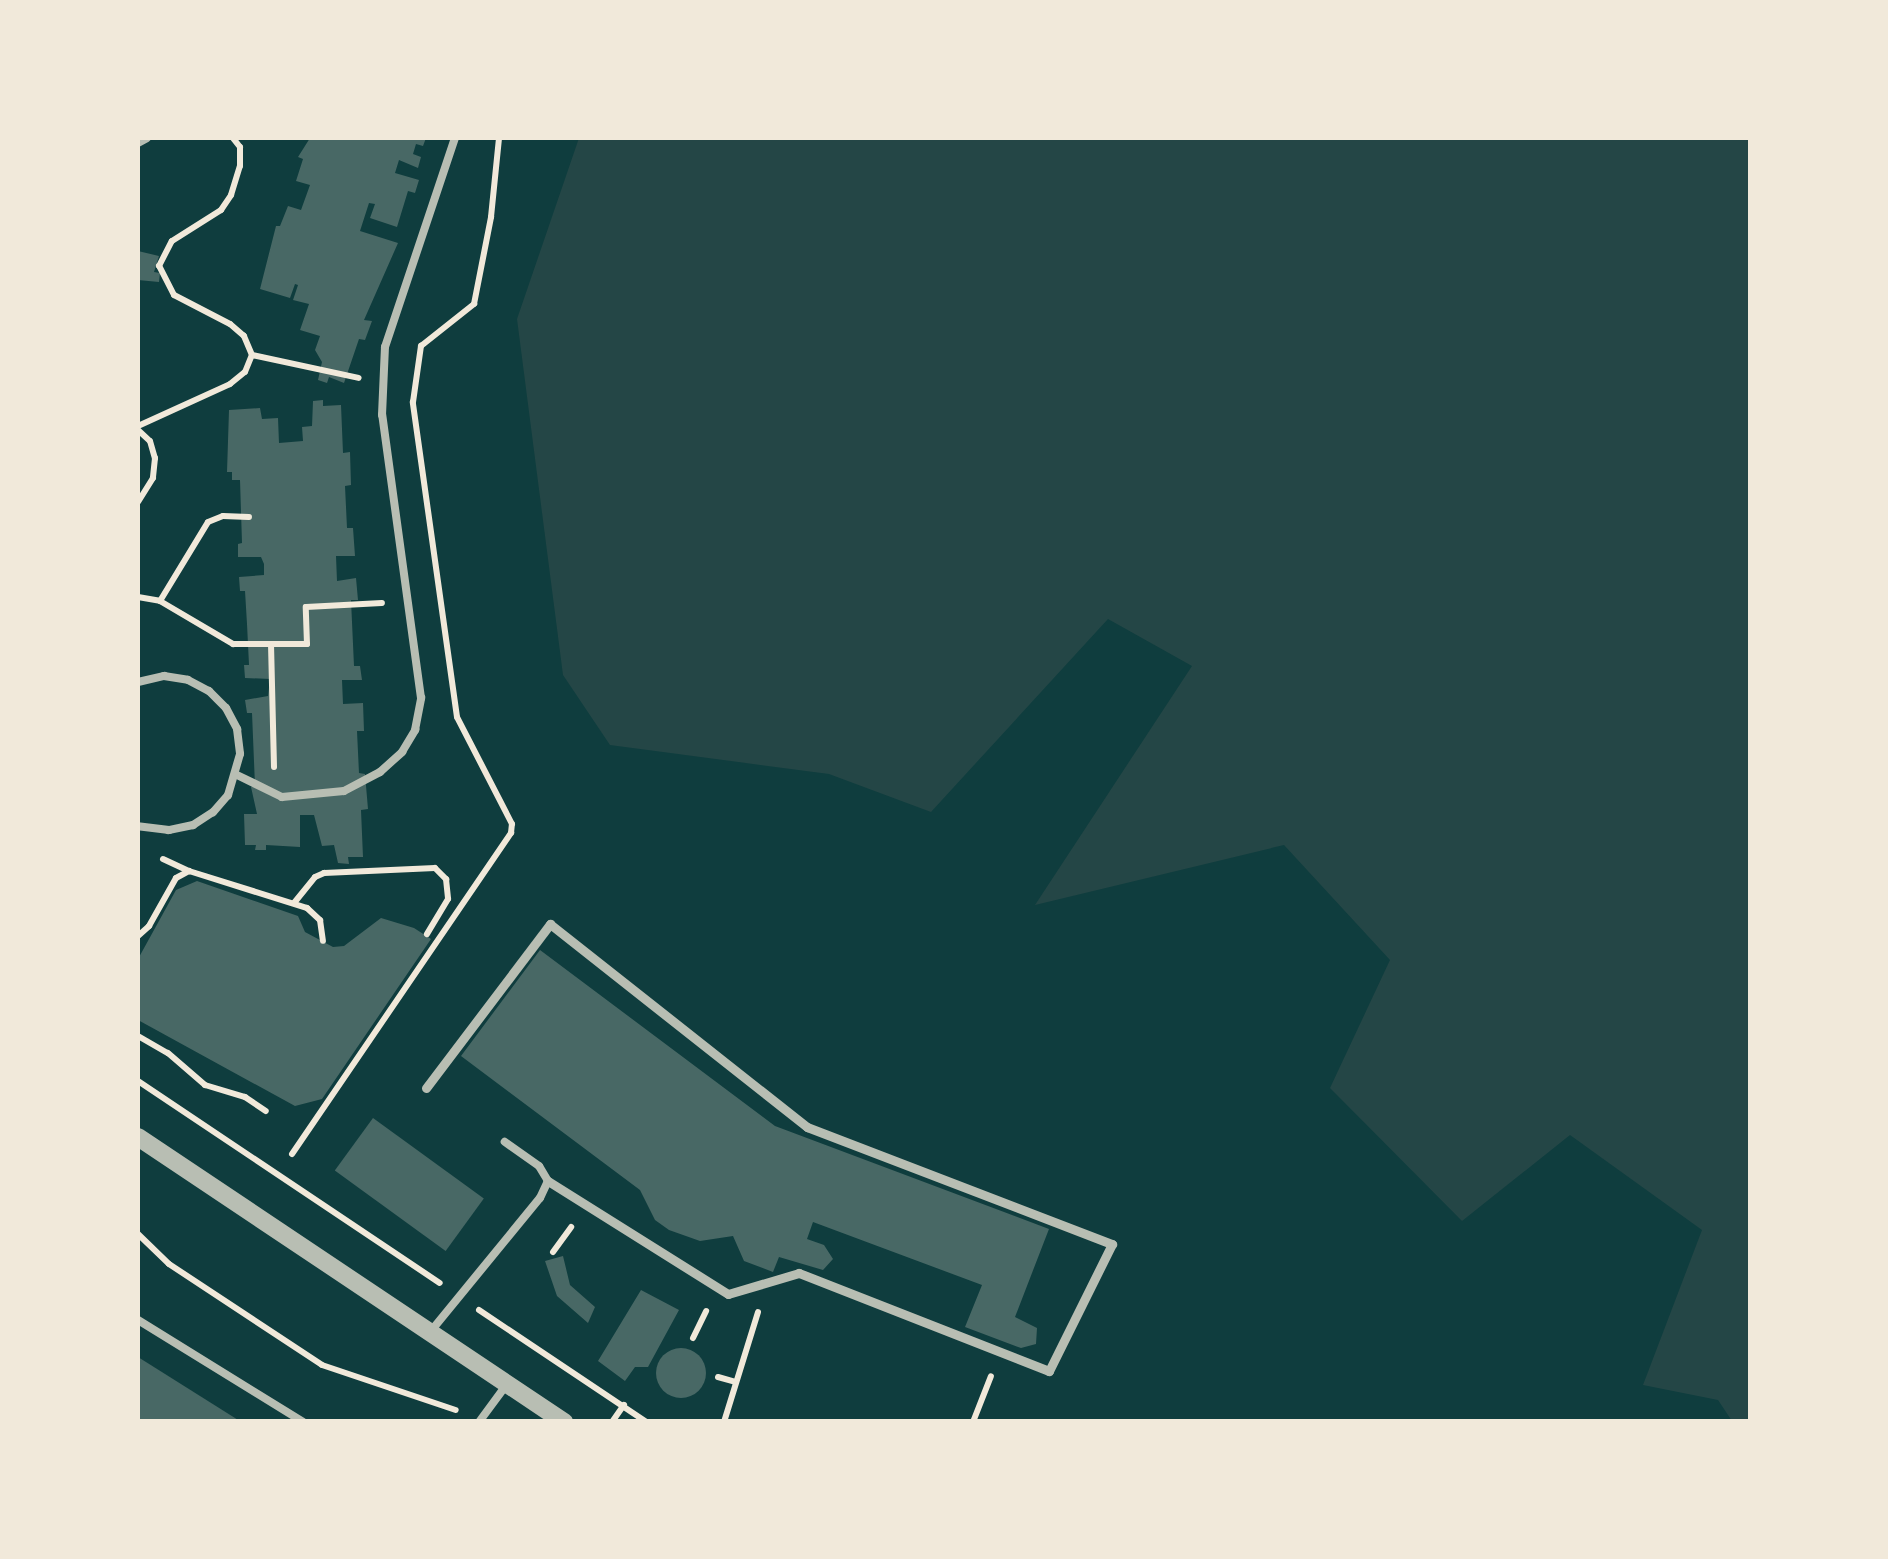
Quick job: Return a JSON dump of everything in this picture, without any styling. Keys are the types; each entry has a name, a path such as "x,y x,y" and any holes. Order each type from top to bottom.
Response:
{"street":[{"path":"426,1088 550,924 807,1126 1112,1244 1049,1371 799,1273 728,1294 548,1181"},
{"path":"138,1137 564,1422"}],"lane":[{"path":"138,144 147,138"},
{"path":"237,776 275,793 309,797 344,791 380,772 402,752 414,730 422,698 382,414 385,347 455,138"},
{"path":"138,680 164,676 188,680 218,700 237,729 240,754 237,776 228,796 193,825 169,830 138,826"},
{"path":"431,1331 540,1198 548,1181 539,1166 505,1142"},
{"path":"138,1320 303,1422"},
{"path":"479,1422 507,1384"}],"path":[{"path":"138,502 153,478 155,458 150,441 138,428 230,384 245,372 252,355 244,336 230,324 174,295 159,266 172,240 221,210 231,195 240,166 240,147 233,138"},
{"path":"292,1154 511,833 512,824 457,717 414,402 421,346 474,304 491,216 499,138"},
{"path":"252,355 384,382"},
{"path":"160,602 208,522 224,516 249,516"},
{"path":"138,597 160,602 233,644 308,644 306,607 409,601"},
{"path":"271,644 275,793"},
{"path":"294,903 315,877 324,873 435,868 446,879 448,900 427,934"},
{"path":"138,936 176,878 188,871 294,903 320,920 324,941"},
{"path":"138,1036 168,1053 204,1085 245,1097 266,1110"},
{"path":"138,1083 646,1422"},
{"path":"138,1234 170,1264 322,1366 464,1416"},
{"path":"724,1422 768,1282"},
{"path":"973,1422 1000,1352"},
{"path":"718,1377 736,1382"},
{"path":"612,1422 624,1405"}],"shaded area":[{"path":"579,138 1750,138 1750,1421 1732,1421 1718,1400 1643,1385 1702,1230 1570,1135 1462,1221 1330,1088 1390,960 1284,845 1035,905 1192,666 1108,619 931,812 829,774 610,745 563,675 517,319"}],"building":[{"path":"310,138 426,138 423,146 416,144 413,154 421,157 418,168 399,160 395,173 419,180 415,193 408,191 397,227 370,218 375,204 369,203 360,231 398,243 364,320 372,321 365,340 359,339 344,383 329,377 327,383 318,380 322,362 315,350 320,336 300,330 309,304 293,300 298,285 295,284 290,298 260,289 276,226 280,226 288,206 301,210 310,185 296,181 303,159 298,157"},
{"path":"138,251 159,256 154,272 160,273 159,282 138,280"},
{"path":"323,400 323,406 341,405 343,453 350,452 351,485 345,486 347,528 353,528 355,556 336,556 337,581 356,578 358,600 351,600 354,666 360,666 362,680 342,680 343,704 363,703 364,731 357,731 359,773 365,774 368,809 361,810 363,857 348,857 349,864 338,863 334,845 322,846 314,815 300,815 300,847 266,845 266,850 255,850 256,845 245,845 244,814 257,814 251,787 255,786 252,713 247,713 245,700 268,696 270,679 245,678 244,665 249,665 247,624 245,591 240,591 239,577 264,575 264,564 261,557 238,557 238,544 242,543 240,480 232,480 232,472 227,472 229,410 260,408 262,419 278,418 279,443 303,441 302,427 312,426 313,401"},
{"path":"197,881 298,916 305,932 333,947 344,946 381,918 414,928 431,939 322,1099 295,1106 138,1020 138,959 176,890"},
{"path":"540,950 775,1126 1049,1229 1015,1317 1037,1328 1036,1344 1021,1348 965,1327 982,1285 813,1222 807,1239 824,1245 833,1259 823,1270 779,1257 773,1272 744,1261 733,1236 700,1241 669,1230 655,1220 640,1190 461,1056"},
{"path":"373,1118 484,1199 446,1251 335,1171"},
{"path":"563,1256 570,1285 595,1307 588,1323 557,1296 545,1261"},
{"path":"641,1290 679,1310 648,1367 635,1367 625,1381 598,1361"},
{"path":"681,1348 699,1355 706,1373 699,1391 681,1398 663,1391 656,1373 663,1355"},
{"path":"138,1357 235,1418 241,1422 138,1422"}]}
